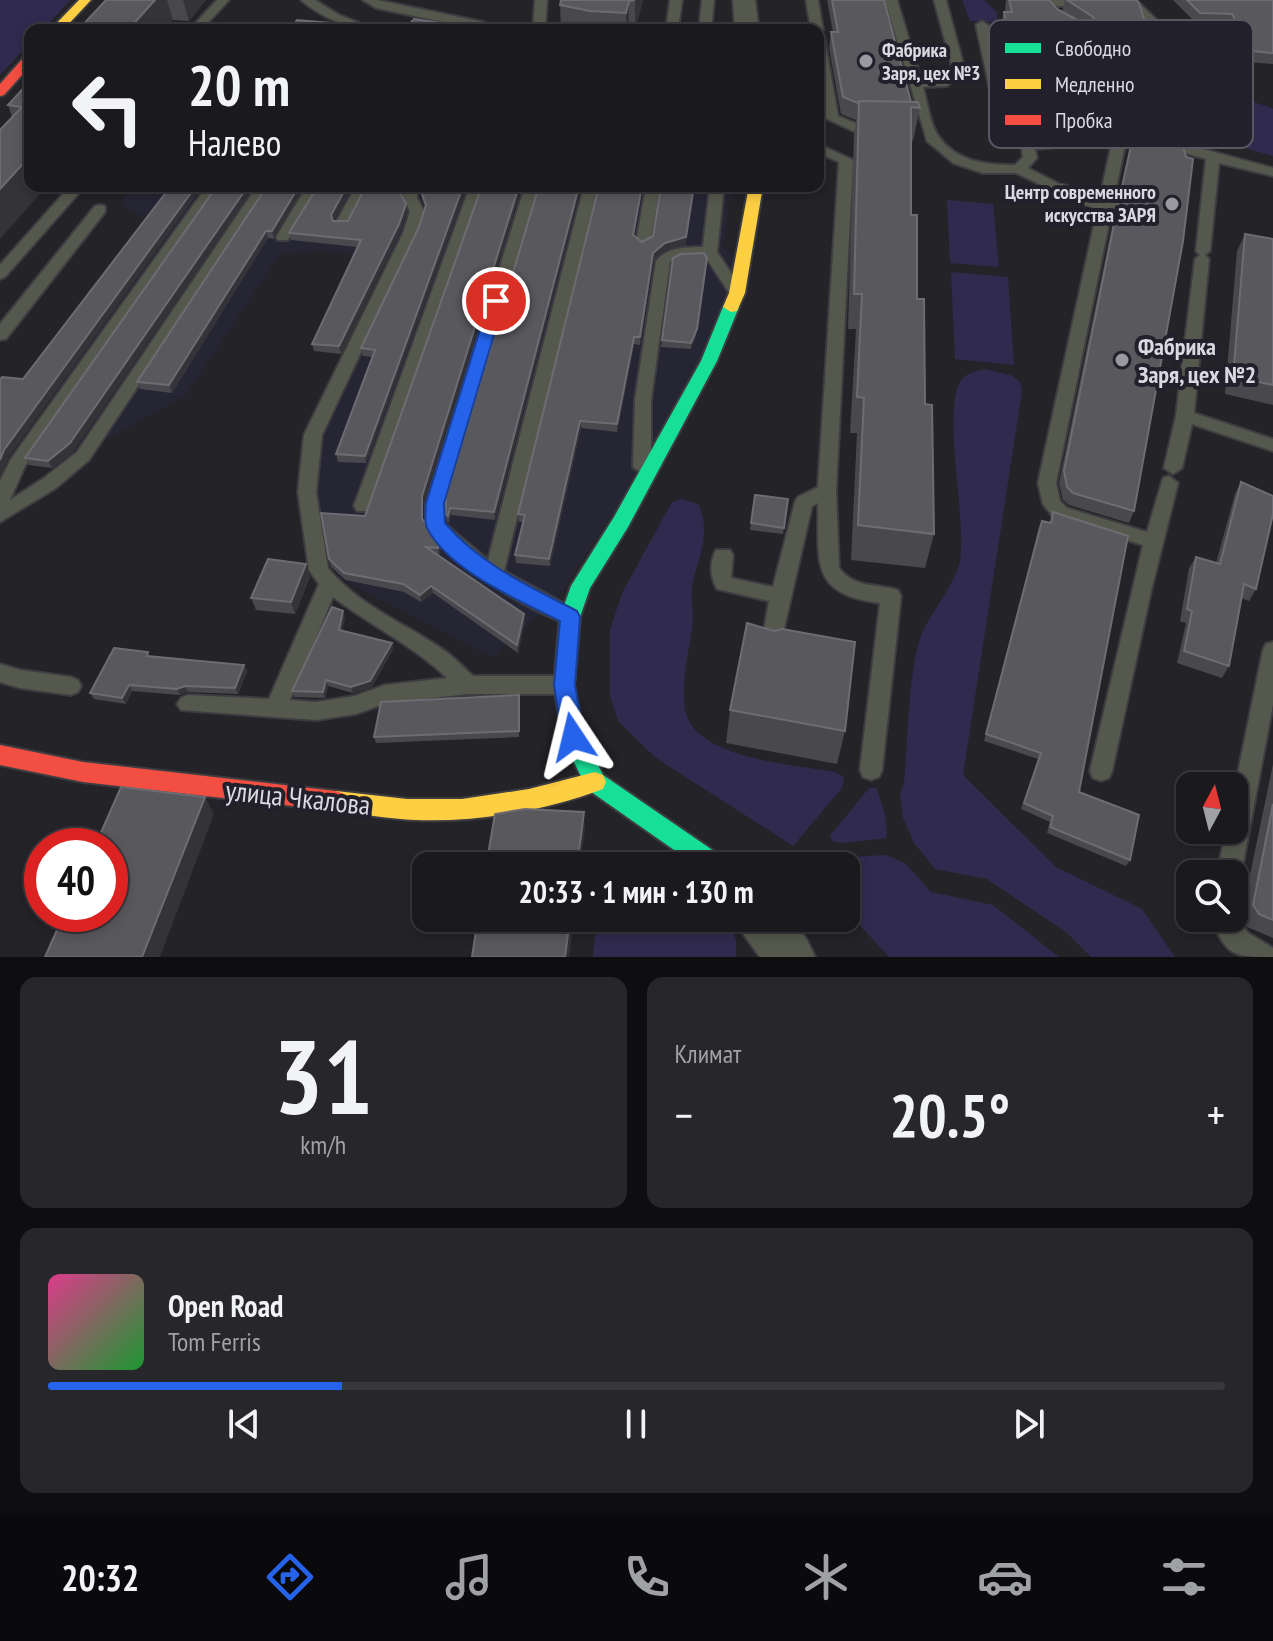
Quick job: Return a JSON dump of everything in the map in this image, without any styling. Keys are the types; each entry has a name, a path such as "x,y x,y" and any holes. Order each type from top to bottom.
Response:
{"street":[{"path":"62,24 85,0"},
{"path":"744,0 746,24"},
{"path":"0,92 24,65"},
{"path":"696,852 595,782 573,737 564,685 570,617 581,586 709,361 737,293 755,192"},
{"name":"улица Чкалова","path":"0,755 83,772 415,810 443,810 547,798 595,782"},
{"path":"771,932 790,957"}],"lane":[{"path":"201,24 223,0"},
{"path":"307,0 317,9 354,24"},
{"path":"369,0 380,6 479,24"},
{"path":"539,24 541,0"},
{"path":"673,24 676,0"},
{"path":"706,24 708,0"},
{"path":"812,0 816,24"},
{"path":"891,0 932,138 970,166 995,171 1019,169 1060,190 1115,208"},
{"path":"915,83 943,83 959,71 940,0"},
{"path":"1040,1 1080,0"},
{"path":"1129,0 1150,20"},
{"path":"317,9 333,1"},
{"path":"1040,1 1058,20"},
{"path":"330,24 335,17"},
{"path":"982,25 989,60"},
{"path":"824,69 832,118 853,127 897,128"},
{"path":"913,129 929,129"},
{"path":"1019,169 1030,158 1028,148"},
{"path":"1113,148 1047,483 1052,504 1061,513 1153,541"},
{"path":"1181,148 1273,172"},
{"path":"824,151 846,160 827,490 830,570 839,582 856,592 891,596 871,770"},
{"path":"1101,771 1185,416 1213,157"},
{"path":"0,274 73,192"},
{"path":"0,501 17,464 210,192"},
{"path":"0,515 57,479 83,456 260,192"},
{"path":"283,237 310,192"},
{"path":"342,224 360,192"},
{"path":"410,192 417,211 410,233 313,435 307,492 319,570 329,583 377,619 440,658 468,685"},
{"path":"363,506 475,192"},
{"path":"530,192 435,503 435,525 456,549 493,577 570,617"},
{"path":"493,577 589,192"},
{"path":"643,243 652,192"},
{"path":"716,192 710,252 737,293"},
{"path":"0,335 100,209"},
{"path":"642,481 643,400 663,261 669,254 710,252"},
{"path":"1185,416 1273,445"},
{"path":"770,654 804,502 816,493 827,490"},
{"path":"723,555 720,574 724,584 781,596"},
{"path":"275,710 329,583"},
{"path":"1232,860 1273,650"},
{"path":"0,673 71,686"},
{"path":"188,704 316,711 356,705 385,694 468,685 564,685"},
{"path":"1229,932 1242,945 1264,957"}],"shaded area":[{"path":"0,0 70,0 48,24 24,24 24,49 0,75"},
{"path":"962,0 984,0 997,12 997,20 970,21"},
{"path":"1253,102 1273,109 1273,156 1245,148 1253,148"},
{"path":"129,192 730,192 723,247 741,261 723,345 559,596 492,657 339,578 313,500 322,435 405,259 323,251 280,254 185,396 98,444 84,462 13,453 59,394 22,388 151,220 119,205"},
{"path":"947,200 993,204 999,267 950,263"},
{"path":"951,272 1008,277 1014,365 955,359"},
{"path":"986,369 1013,376 1020,382 1022,391 963,775 1056,867 1142,909 1175,957 1091,957 1066,932 987,879 935,869 914,843 903,818 900,793 904,783 917,651 925,627 954,578 960,560 953,418 955,397 965,376"},
{"path":"682,499 698,504 704,523 703,542 692,587 693,623 684,679 685,709 692,726 706,739 748,757 835,772 844,777 842,788 793,846 656,758 618,721 610,696 610,630 622,593 672,502"},
{"path":"869,788 876,788 881,800 886,838 844,843 832,841 830,836"},
{"path":"886,855 905,863 931,892 993,905 1059,957 889,957 860,925 860,856"},
{"path":"596,932 733,932 736,940 736,957 593,957"}],"building":[{"path":"106,0 155,0 133,24 84,24"},
{"path":"561,0 635,0 629,1 626,13 560,5"},
{"name":"Фабрика Заря, цех №3","path":"832,0 884,0 911,102 858,103 843,97 831,32 838,32"},
{"path":"1009,0 1049,0 1057,9 1077,20 1005,20 1004,12 1012,12"},
{"path":"1067,0 1136,0 1144,20 1094,20"},
{"path":"1187,0 1273,0 1273,53 1253,51 1253,20 1235,20 1232,14 1200,13"},
{"path":"414,19 446,24 410,24"},
{"path":"297,20 345,24 294,24"},
{"path":"24,88 24,163 0,189 0,130 22,107 8,105"},
{"path":"859,101 918,102 920,108 911,107 911,215 917,215 917,299 924,299 925,404 932,405 934,534 858,525 864,398 857,397 862,294 854,294"},
{"name":"Фабрика Заря, цех №2","path":"1131,148 1183,148 1186,157 1193,159 1183,241 1134,511 1073,493 1067,487 1064,471 1118,205 1125,204 1128,198 1127,190 1122,187"},
{"path":"166,192 192,192 4,450 0,460 0,380 2,377 23,379"},
{"path":"213,192 244,192 70,443 48,461 25,458"},
{"path":"263,192 295,192 272,231 266,231 169,385 137,382"},
{"path":"314,192 344,192 331,215 333,221 348,221 363,192 400,192 406,204 339,346 312,344 361,240 289,233"},
{"path":"421,192 461,192 365,456 336,454 375,350 361,348 419,227 426,205"},
{"path":"480,192 517,192 422,496 422,519 440,541 438,548 426,547 524,614 517,645 431,586 420,595 403,584 344,573 329,559 321,513 365,516"},
{"path":"537,192 577,192 494,512 450,508 448,516 446,496"},
{"path":"598,192 641,192 633,235 642,242 653,236 660,192 693,192 686,237 665,243 653,253 640,337 634,337 617,424 580,421 549,559 515,555 525,515 518,514"},
{"path":"1245,234 1273,239 1273,385 1233,377"},
{"path":"704,253 707,258 697,329 691,343 662,340 673,258 681,254"},
{"path":"1241,482 1273,496 1273,514 1256,589 1244,584 1229,666 1184,651 1192,611 1187,609 1196,557 1220,564"},
{"path":"755,495 788,499 784,528 751,523"},
{"path":"1053,512 1128,536 1079,792 1139,815 1130,860 1050,827 1053,816 1024,803 1041,753 986,734 1042,521 1051,523"},
{"path":"268,559 306,564 291,602 251,598"},
{"path":"332,607 343,611 339,630 392,643 370,681 351,687 326,680 323,692 292,691"},
{"path":"747,623 774,631 782,629 855,642 845,731 730,710"},
{"path":"114,648 148,652 147,656 244,665 235,688 185,686 177,689 129,685 122,698 90,693"},
{"path":"519,695 519,731 374,737 381,702"},
{"path":"121,787 205,797 142,957 45,957 56,932 128,932 128,828 103,828"},
{"path":"1273,804 1273,920 1259,914 1253,905"},
{"path":"525,809 584,812 579,852 488,852 495,814"},
{"path":"476,932 568,932 565,957 472,957"}],"traffic: fast":[{"path":"696,852 595,782 573,737 564,685 570,617 581,586 621,522 709,361 731,307"}],"traffic: slow":[{"path":"62,24 85,0"},
{"path":"731,307 737,293 755,192"},
{"path":"336,801 407,809 462,809 529,799 595,782"}],"traffic: jam":[{"path":"0,92 24,65"},
{"path":"0,755 83,772 336,801"}],"place":[{"name":"Фабрика Заря, цех №3","path":"866,61"},
{"name":"Центр современного искусства ЗАРЯ","path":"1172,204"},
{"name":"Фабрика Заря, цех №2","path":"1122,360"}],"route":[{"path":"496,301 435,503 435,525 456,549 493,577 570,617 564,685 573,737"}]}
